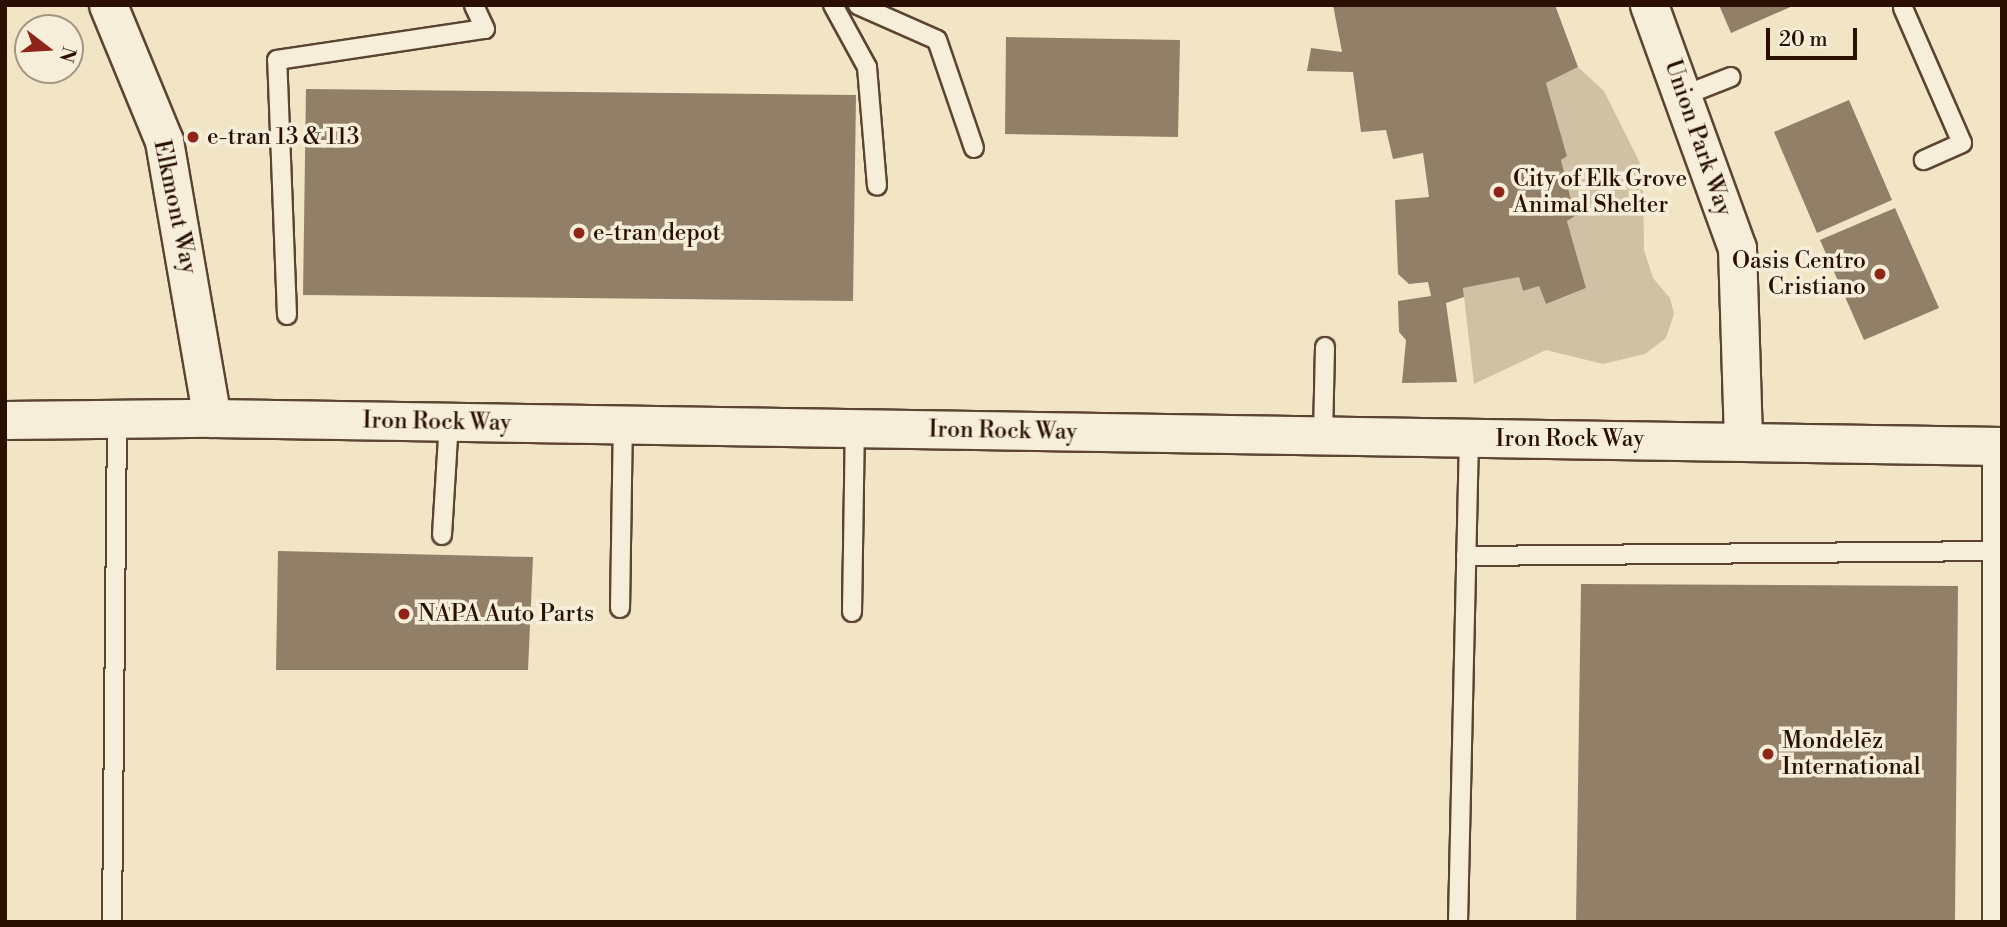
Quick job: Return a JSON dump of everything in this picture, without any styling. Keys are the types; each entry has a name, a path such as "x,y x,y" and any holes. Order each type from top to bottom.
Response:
{"street":[{"name":"Elkmont Way","path":"108,5 164,141 212,418"},
{"name":"Union Park Way","path":"1650,5 1685,95 1737,248 1743,441"},
{"name":"Iron Rock Way","path":"5,420 212,418 1997,446"}],"lane":[{"path":"287,315 277,60 485,29 474,5"},
{"path":"833,5 867,67 877,186"},
{"path":"858,5 937,40 974,148"},
{"path":"1903,8 1962,143 1924,160"},
{"path":"1685,95 1731,77"},
{"path":"1323,436 1325,347"},
{"path":"112,922 117,421"},
{"path":"442,535 449,422"},
{"path":"620,608 623,425"},
{"path":"852,612 855,429"},
{"path":"1458,922 1469,439"},
{"path":"1992,922 1992,551 1997,446"},
{"path":"1466,556 1992,551"}],"shaded area":[{"path":"1578,67 1604,91 1643,169 1644,250 1653,278 1670,298 1674,314 1666,338 1645,354 1603,364 1546,350 1474,384 1463,288 1519,277 1523,291 1539,286 1546,304 1586,288 1567,221 1575,216 1561,160 1567,156 1546,83"}],"building":[{"name":"City of Elk Grove Animal Shelter","path":"1333,5 1555,5 1578,67 1546,83 1567,156 1561,160 1575,216 1567,221 1586,288 1546,304 1539,286 1523,291 1519,277 1463,288 1464,297 1446,303 1457,382 1402,383 1406,340 1399,332 1398,301 1431,296 1428,282 1409,284 1398,274 1395,200 1429,197 1423,153 1393,159 1386,130 1361,132 1353,72 1307,71 1311,48 1342,52"},
{"path":"1719,5 1795,5 1731,33"},
{"path":"1006,37 1180,40 1178,137 1005,134"},
{"name":"e-tran depot","path":"306,89 856,95 853,301 303,295"},
{"path":"1849,100 1892,200 1817,233 1774,132"},
{"name":"Oasis Centro Cristiano","path":"1895,208 1939,308 1864,340 1820,240"},
{"name":"NAPA Auto Parts","path":"278,551 533,557 528,670 276,670"},
{"name":"Mondelēz International","path":"1581,584 1958,586 1955,922 1576,922"}],"place":[{"name":"e-tran 13 & 113","path":"193,137"},
{"name":"City of Elk Grove Animal Shelter","path":"1499,192"},
{"name":"e-tran depot","path":"579,233"},
{"name":"Oasis Centro Cristiano","path":"1880,274"},
{"name":"NAPA Auto Parts","path":"404,614"},
{"name":"Mondelēz International","path":"1768,754"}]}
